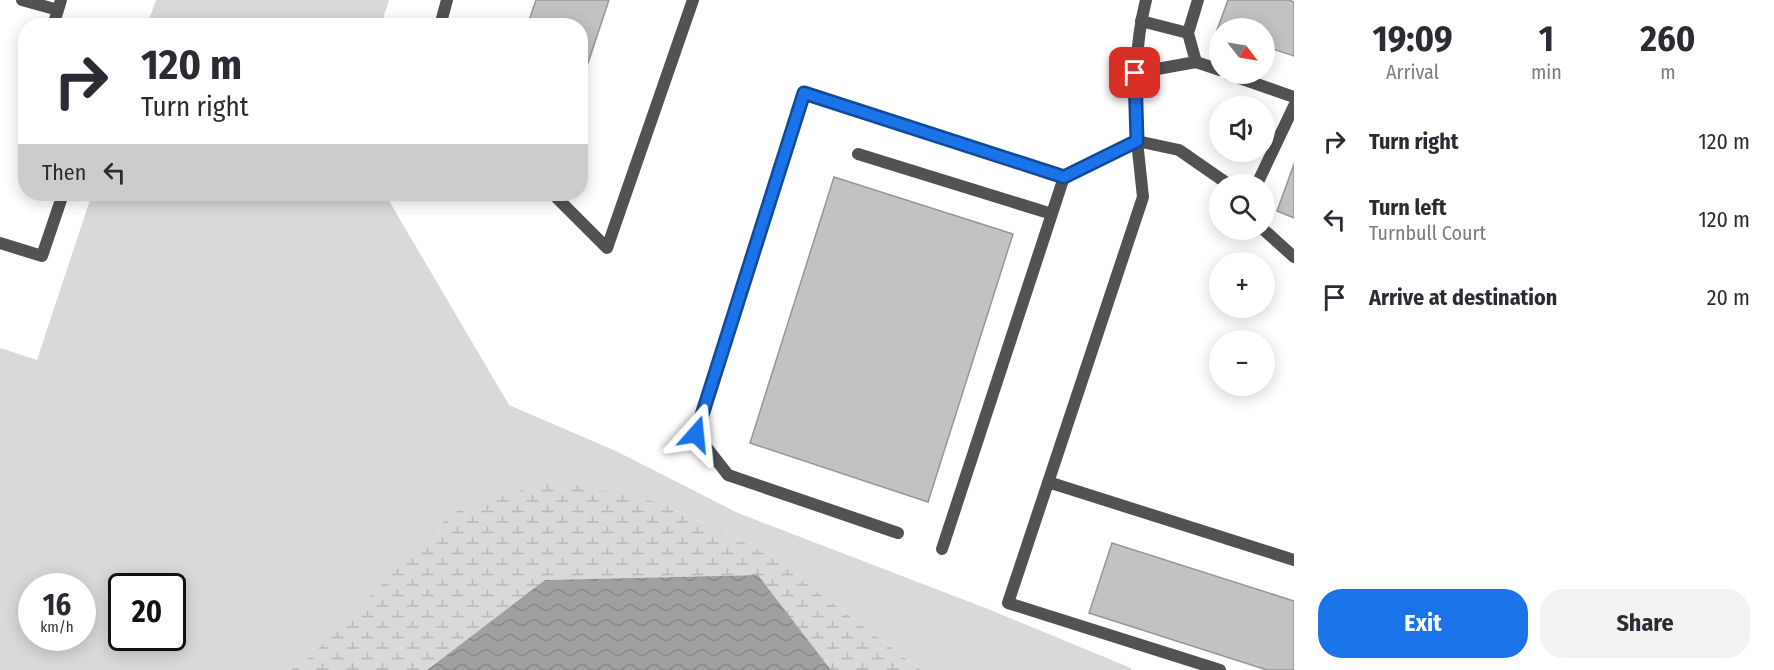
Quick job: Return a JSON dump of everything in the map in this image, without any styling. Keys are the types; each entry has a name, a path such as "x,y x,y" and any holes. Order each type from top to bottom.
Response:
{"street":[{"path":"22,0 59,5"},
{"path":"442,18 447,0"},
{"path":"560,201 607,248 693,0"},
{"path":"1146,0 1141,21 1135,73 1137,141 1143,197 1008,603 1220,670"},
{"path":"1196,62 1188,33 1198,0"},
{"path":"1141,21 1188,33"},
{"path":"1135,73 1196,62 1209,66"},
{"path":"1257,84 1294,97"},
{"path":"898,533 728,476 696,434 804,93 1064,177 1137,141 1179,150 1214,174"},
{"path":"1262,174 1294,106"},
{"path":"858,154 1052,214"},
{"path":"942,549 1064,177"},
{"path":"0,243 42,256 61,201"},
{"path":"1275,240 1294,257"},
{"path":"1048,482 1294,560"}],"green space":[{"path":"156,0 389,0 383,18 150,18"},
{"path":"90,201 389,201 509,405 616,451 738,513 988,609 1131,668 1131,670 921,670 766,553 661,503 307,660 290,670 0,670 0,348 37,360"},
{"path":"553,480 661,503 766,553 921,670 831,670 758,575 546,580 427,670 290,670 307,660 452,513"}],"water":[{"path":"758,575 831,670 427,670 545,580"}],"building":[{"path":"536,0 609,0 588,63 588,18 530,18"},
{"path":"1228,0 1289,0 1294,2 1294,56 1275,50 1275,18 1221,18"},
{"path":"1294,164 1294,218 1277,211"},
{"path":"834,177 1013,234 928,502 750,443"},
{"path":"1112,543 1294,601 1294,670 1267,670 1089,613"}],"route":[{"path":"696,434 804,93 1064,177 1137,141 1135,73"}]}
